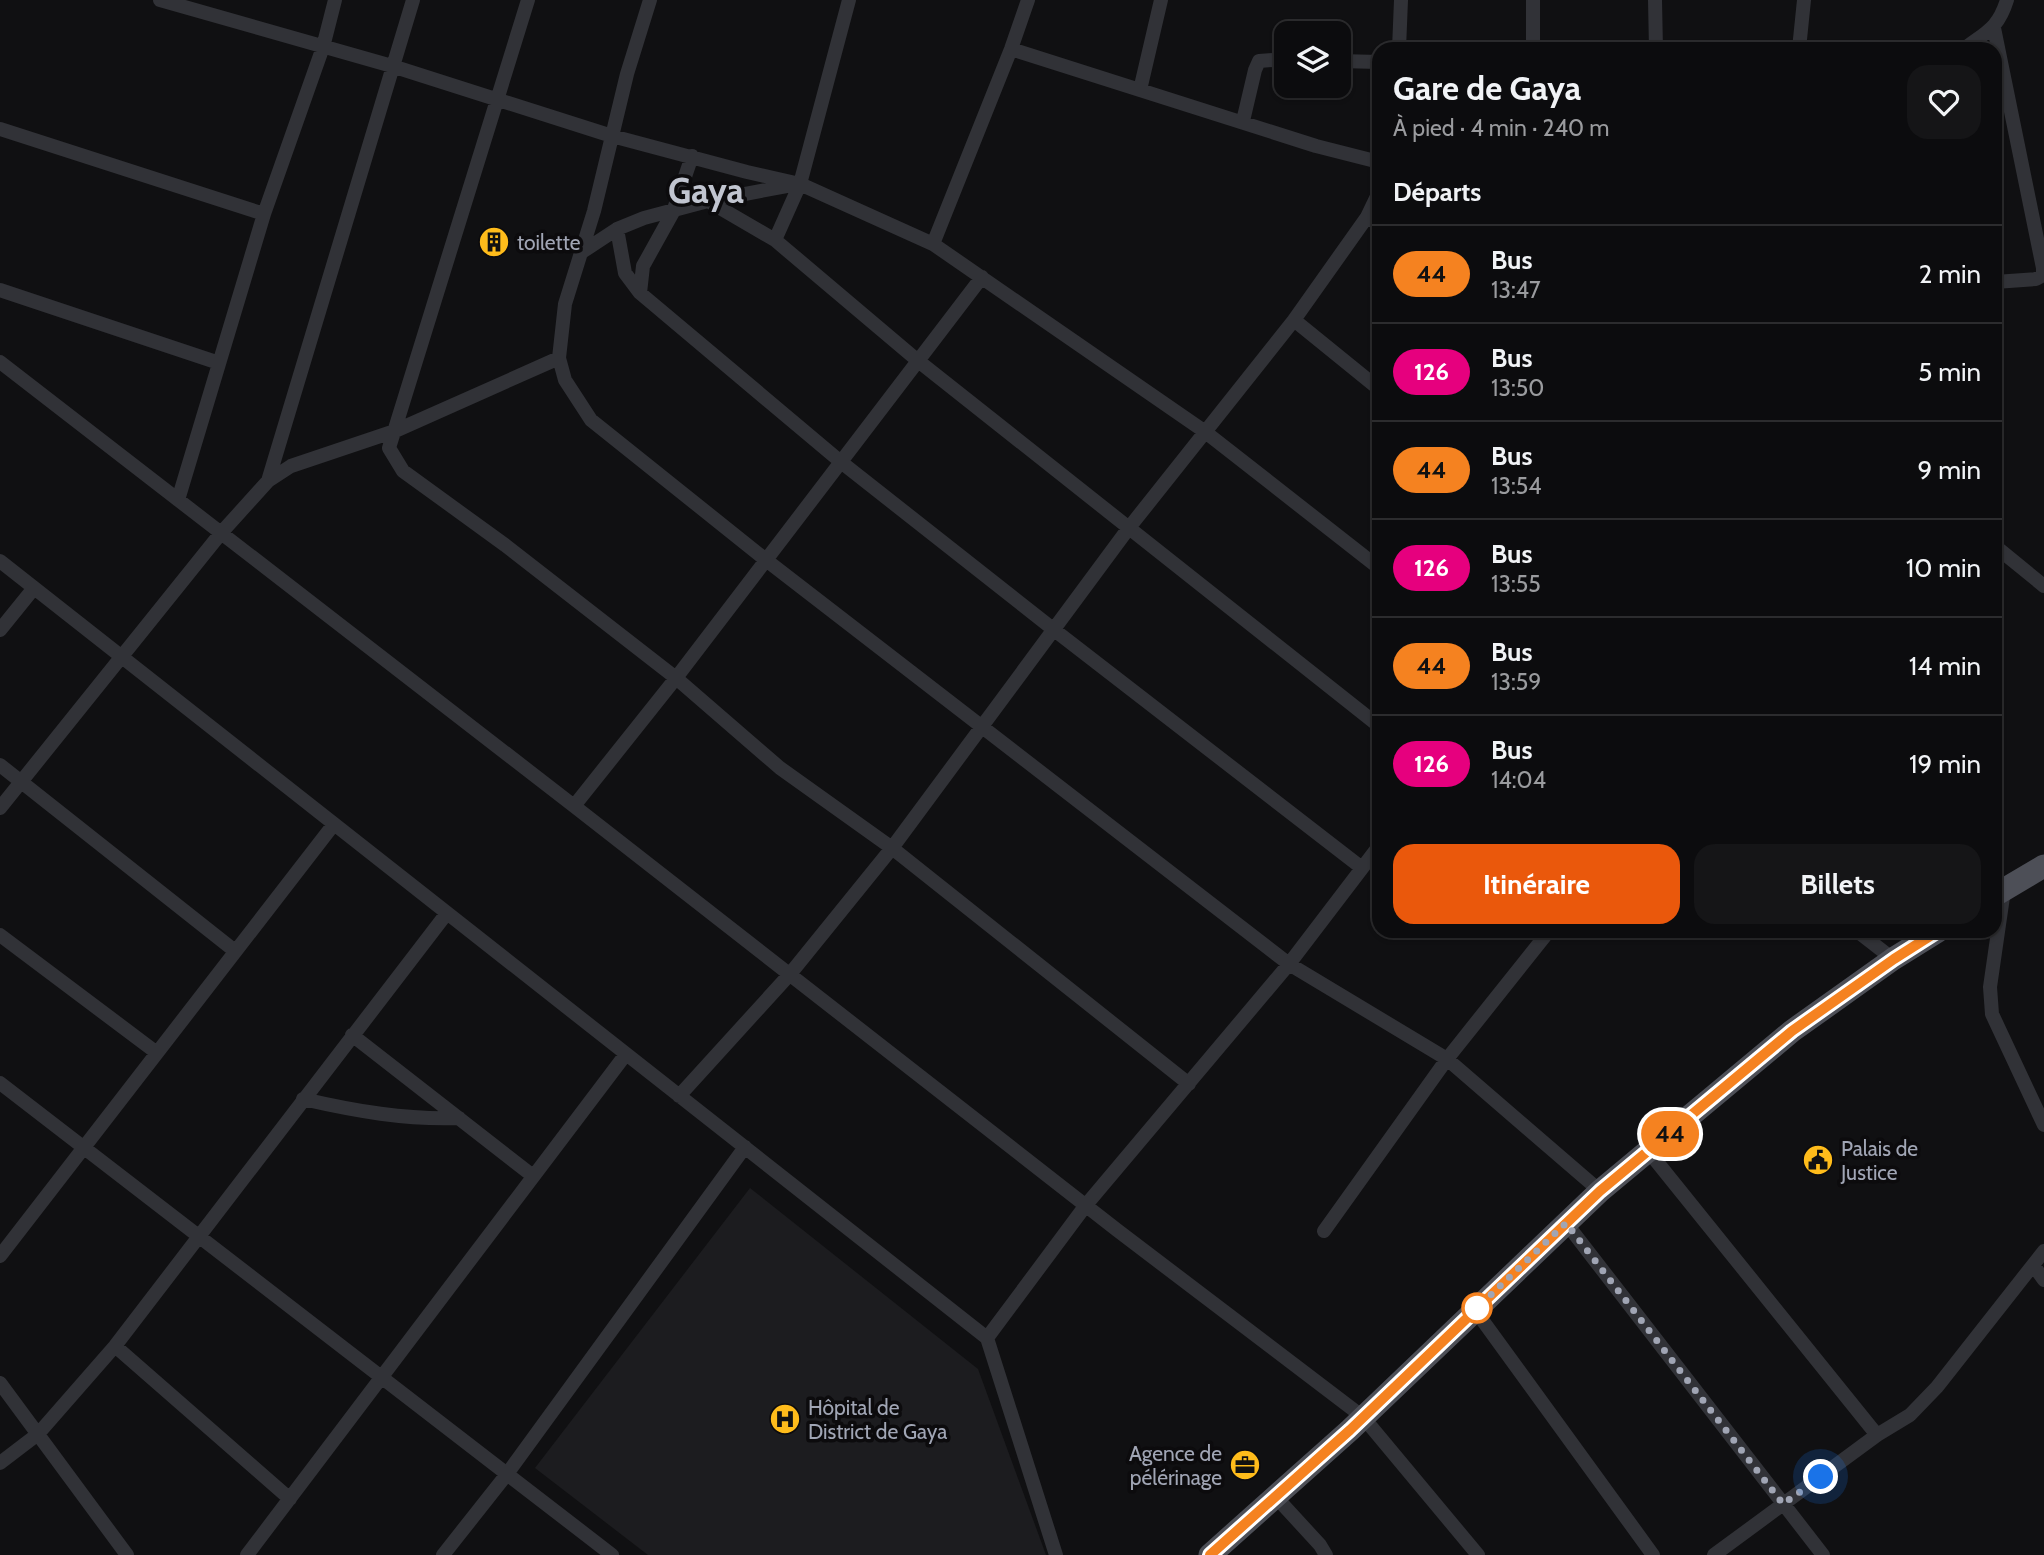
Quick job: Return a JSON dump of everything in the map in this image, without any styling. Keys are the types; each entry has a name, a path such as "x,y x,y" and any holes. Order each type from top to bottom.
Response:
{"main road":[{"path":"2002,891 2044,866"},
{"path":"1210,1555 1363,1417 1600,1191 1792,1031 1927,938"}],"street":[{"path":"160,0 392,65 612,136 800,184 933,244 1204,431 1372,563"},
{"path":"178,500 264,214 323,47 335,0"},
{"path":"268,481 413,0"},
{"path":"528,0 389,448 403,471 505,545 676,678 780,768 892,848 1189,1084"},
{"path":"650,0 627,74 582,252 565,304 559,358 565,380 591,420 765,560 1289,964 1447,1059 1600,1191"},
{"path":"775,240 800,184 849,0"},
{"path":"933,244 1028,0"},
{"path":"1140,90 1161,0"},
{"path":"1399,42 1401,0"},
{"path":"1533,0 1533,42"},
{"path":"1655,0 1656,42"},
{"path":"1800,42 1804,0"},
{"path":"1974,42 1994,28 2007,0"},
{"path":"1994,28 1997,42"},
{"path":"1011,49 1315,146 1372,160"},
{"path":"1243,121 1259,61 1274,60"},
{"path":"1351,61 1372,62"},
{"path":"2002,67 2043,275 2036,279 2002,281"},
{"path":"0,129 264,214"},
{"path":"640,293 643,266 673,212 692,156"},
{"path":"582,252 617,229 644,218 709,201 800,184"},
{"path":"709,201 775,240 917,360 1372,721"},
{"path":"679,1096 790,974 892,848 1128,529 1372,221"},
{"path":"617,229 625,273 640,293 841,461 1362,868"},
{"path":"575,806 982,277"},
{"path":"0,290 219,363"},
{"path":"1294,320 1372,383"},
{"path":"0,808 221,533 268,481 292,466 395,431 559,358"},
{"path":"0,362 1363,1417 1478,1555"},
{"path":"2002,551 2044,586"},
{"path":"0,561 986,1338 1056,1555"},
{"path":"0,630 34,588"},
{"path":"0,765 235,951"},
{"path":"0,1256 334,824"},
{"path":"986,1338 1086,1205 1289,964 1372,855"},
{"path":"0,1463 38,1434 115,1346 447,913"},
{"path":"0,935 157,1053"},
{"path":"1324,1231 1447,1059 1543,938"},
{"path":"1866,938 1894,959"},
{"path":"1995,938 1990,987 1992,1014 2044,1125"},
{"path":"352,1035 533,1176"},
{"path":"247,1555 626,1054"},
{"path":"0,1083 612,1555"},
{"path":"303,1099 357,1111 411,1118 459,1118"},
{"path":"443,1555 507,1474 745,1147"},
{"path":"1649,1152 1877,1435"},
{"path":"1566,1223 1823,1555"},
{"path":"1714,1555 1877,1435 1910,1415 1937,1387 2044,1251"},
{"path":"2034,1266 2044,1280"},
{"path":"1475,1310 1653,1555"},
{"path":"115,1346 290,1499"},
{"path":"0,1382 127,1555"},
{"path":"1275,1496 1326,1555"}],"shaded area":[{"name":"Hôpital de District de Gaya","path":"750,1188 978,1369 1046,1555 648,1555 535,1468"}],"bus line":[{"name":"44","path":"1210,1555 1350,1430 1600,1191 1792,1031 1927,938"}],"place":[{"name":"toilette","path":"494,242"},
{"name":"Palais de Justice","path":"1818,1160"},
{"name":"Hôpital de District de Gaya","path":"785,1419"},
{"name":"Agence de pélérinage","path":"1245,1465"}],"district":[{"name":"Gaya","path":"706,190"}],"route":[{"path":"1477,1308 1475,1310 1566,1223 1783,1504 1821,1477"}]}
